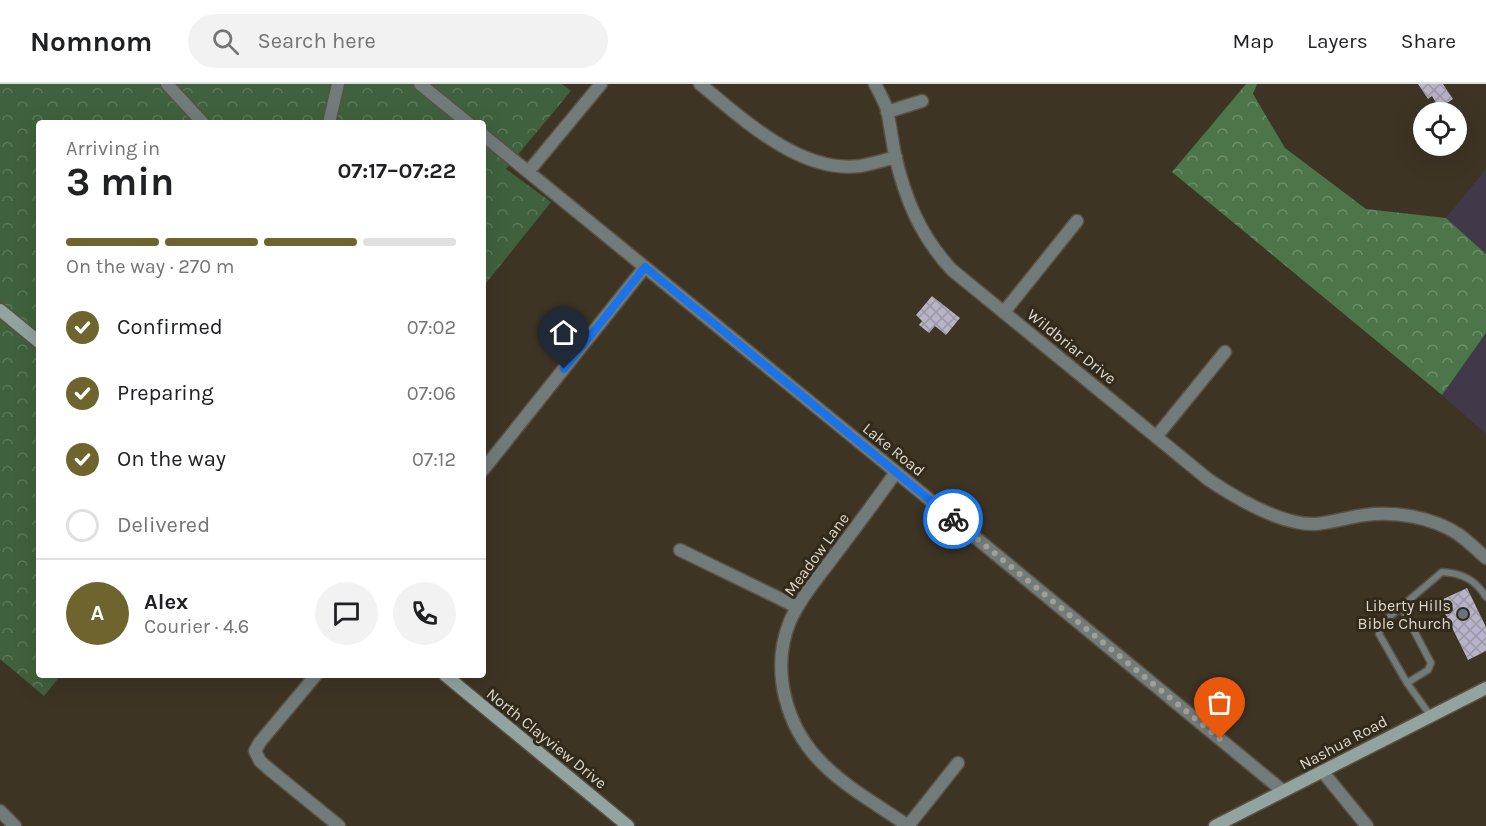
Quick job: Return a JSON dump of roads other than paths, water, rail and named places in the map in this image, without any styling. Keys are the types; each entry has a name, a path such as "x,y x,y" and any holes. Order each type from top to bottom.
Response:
{"street":[{"path":"167,84 200,120"},
{"path":"330,120 338,84"},
{"path":"420,84 464,120"},
{"path":"528,172 601,84"},
{"path":"700,84 764,136 808,158 827,164 852,166 896,157"},
{"name":"Wildbriar Drive","path":"875,84 887,112 909,206 929,244 952,270 1209,480 1229,493 1274,514 1314,524 1382,514 1420,519 1458,534 1486,558"},
{"path":"887,112 922,100"},
{"name":"Lake Road","path":"486,137 1283,791"},
{"path":"1004,312 1077,220"},
{"path":"486,466 645,267"},
{"path":"0,310 36,340"},
{"path":"1156,436 1225,351"},
{"name":"Meadow Lane","path":"896,472 797,607 785,638 781,664 783,689 793,722 814,755 836,776 908,826"},
{"path":"680,550 797,607"},
{"path":"313,678 255,751 260,761 339,826"},
{"name":"North Clayview Drive","path":"449,678 628,826"},
{"name":"Nashua Road","path":"1215,826 1486,688"},
{"path":"908,826 958,764"},
{"path":"1322,771 1367,826"},
{"path":"0,811 15,826"}],"lane":[{"path":"1430,715 1407,684 1379,634 1381,624 1442,572 1461,573 1486,597"},
{"path":"1401,606 1431,663 1428,670 1407,684"}],"place":[{"name":"Liberty Hills Bible Church","path":"1463,614"}]}
